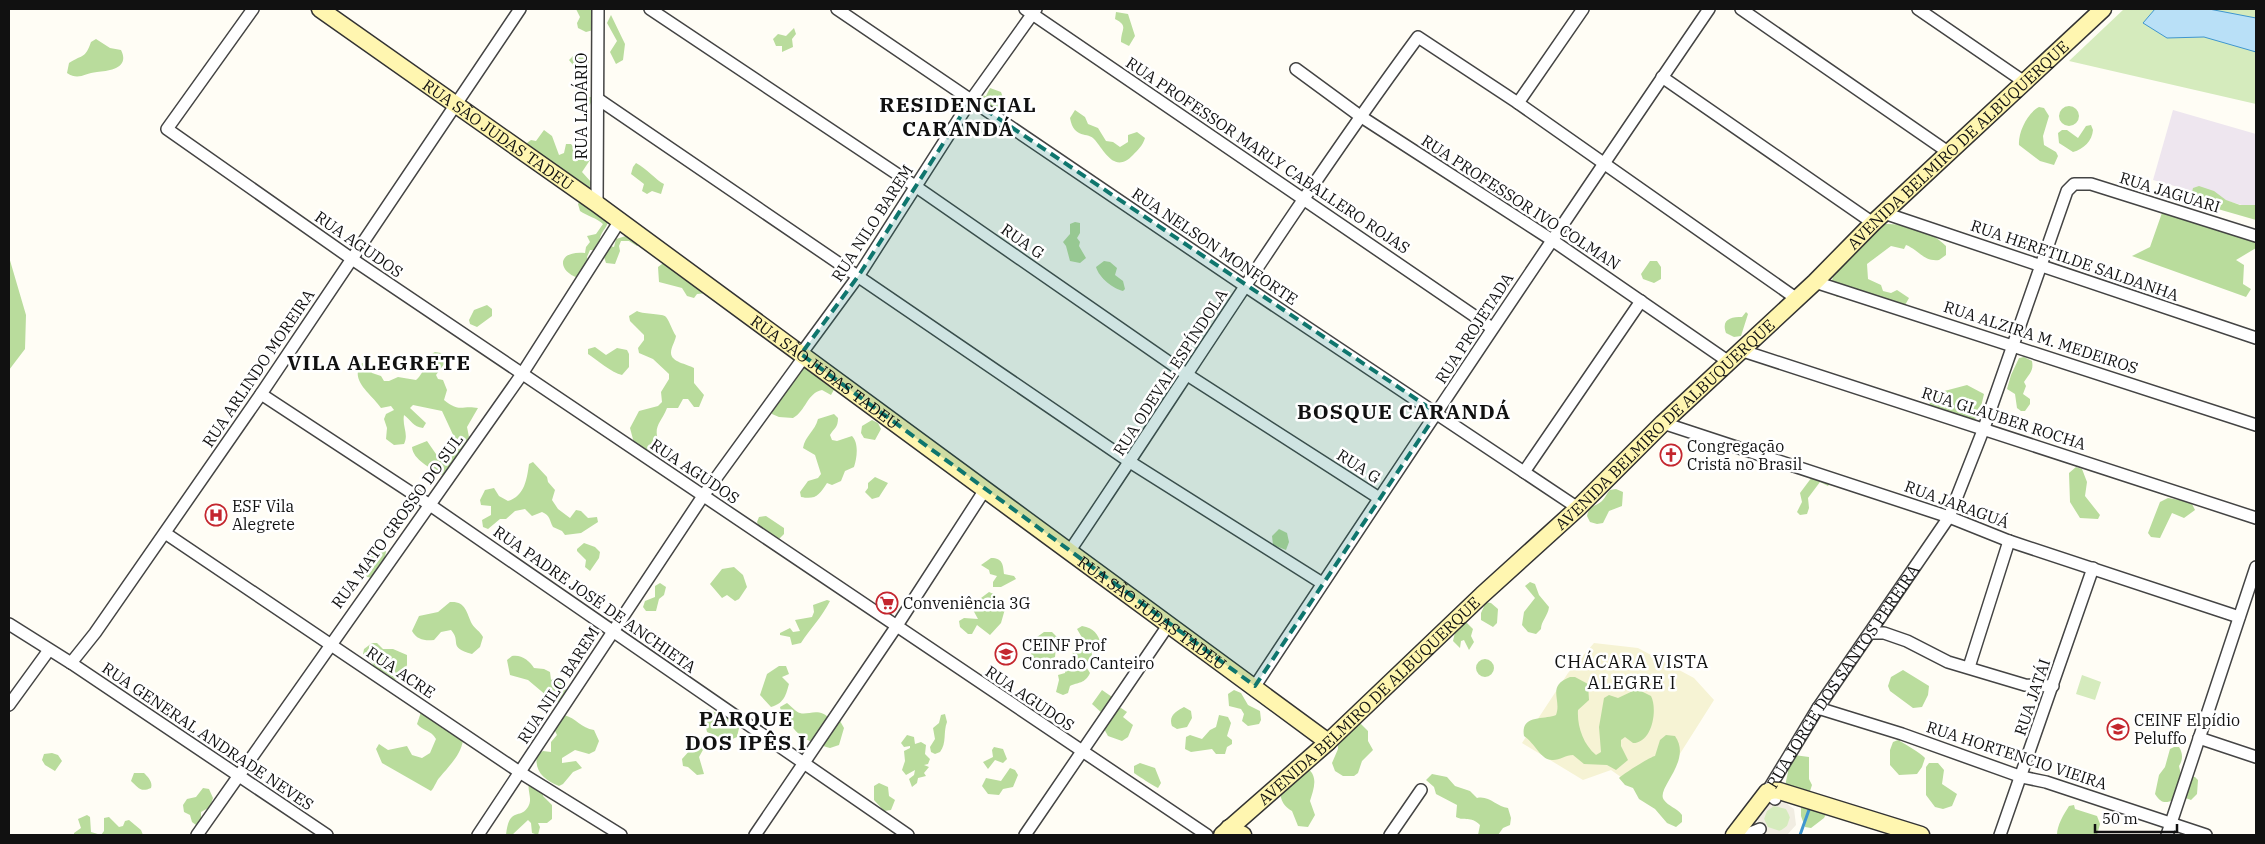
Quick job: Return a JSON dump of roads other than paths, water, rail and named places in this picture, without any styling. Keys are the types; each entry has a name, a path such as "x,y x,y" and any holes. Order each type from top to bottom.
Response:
{"street":[{"name":"RUA AGUDOS","path":"253,9 167,129 352,259 1207,835"},
{"name":"RUA SÃO JUDAS TADEU","path":"320,9 597,204 619,222 986,488 1069,552 1255,686 1328,742"},
{"name":"RUA ARLINDO MOREIRA","path":"71,663 165,533 261,394 520,9"},
{"name":"RUA G","path":"650,9 915,186 1186,374 1379,498"},
{"name":"RUA NELSON MONFORTE","path":"836,9 1245,286 1578,508"},
{"path":"1583,9 1518,103 1798,299"},
{"name":"RUA PROJETADA","path":"1255,686 1322,583 1438,413 1492,328 1709,9"},
{"path":"1741,9 1948,152"},
{"path":"1918,9 2024,82"},
{"name":"RUA LADÁRIO","path":"597,204 599,10"},
{"name":"RUA NILO BAREM","path":"478,835 702,496 858,275 1031,10"},
{"name":"RUA PROFESSOR MARLY CABALLERO ROJAS","path":"1031,10 1492,328"},
{"name":"AVENIDA BELMIRO DE ALBUQUERQUE","path":"1231,833 1482,595 1578,508 1663,423 1816,282 1878,218 2099,10"},
{"name":"RUA ODEVAL ESPÍNDOLA","path":"1069,552 1360,116 1418,37 1518,103"},
{"name":"RUA PROFESSOR IVO COLMAN","path":"1296,69 1360,116 1552,240 1641,301 1735,356"},
{"path":"1662,77 1878,218"},
{"path":"598,98 1130,462 1322,583"},
{"name":"RUA JAGUARI","path":"2074,184 2091,184 2256,236"},
{"name":"RUA JORGE DOS SANTOS PEREIRA","path":"1734,835 1771,795 1818,708 1872,633 1949,517 1984,428 2068,191 2074,184"},
{"name":"RUA HERETILDE SALDANHA","path":"1878,218 2041,266 2256,338"},
{"name":"RUA MATO GROSSO DO SUL","path":"197,835 522,374 619,222"},
{"name":"RUA ALZIRA M. MEDEIROS","path":"1816,282 2256,425"},
{"path":"1524,472 1641,301"},
{"name":"RUA GLAUBER ROCHA","path":"1735,356 1984,428 2256,518"},
{"name":"RUA PADRE JOSÉ DE ANCHIETA","path":"261,394 430,505 908,835"},
{"name":"RUA JARAGUÁ","path":"1663,423 1949,517 2010,541 2239,617"},
{"path":"756,835 896,627 986,488"},
{"name":"RUA ACRE","path":"165,533 520,773 621,835"},
{"path":"1970,667 2010,541"},
{"path":"2167,835 2256,567"},
{"name":"RUA JATÁI","path":"2000,835 2022,777 2092,568"},
{"path":"9,624 71,663"},
{"path":"1026,835 1169,624"},
{"path":"1872,633 1884,633 1907,641 1948,662 1970,667 2025,685 2053,686"},
{"path":"9,705 48,650"},
{"name":"RUA GENERAL ANDRADE NEVES","path":"71,663 327,835"},
{"name":"RUA HORTENCIO VIEIRA","path":"1818,708 1902,734 2022,777 2046,782 2206,835"},
{"path":"2199,738 2256,757"},
{"path":"1390,835 1421,790"},
{"path":"1771,795 1782,790 1899,832 1921,835"},
{"path":"1745,835 1760,829"}],"water":[{"path":"2155,9 2209,9 2256,18 2256,52 2204,37 2167,38 2143,23"}],"waterway":[{"path":"1800,835 1810,807"}],"place":[{"name":"Congregação Cristã no Brasil","path":"1671,455"},
{"name":"ESF Vila Alegrete","path":"216,515"},
{"name":"Conveniência 3G","path":"887,603"},
{"name":"CEINF Prof Conrado Canteiro","path":"1006,654"},
{"name":"CEINF Elpídio Peluffo","path":"2118,729"}],"district":[{"name":"RESIDENCIAL CARANDÁ","path":"958,117"},
{"name":"VILA ALEGRETE","path":"379,363"},
{"name":"BOSQUE CARANDÁ","path":"1404,412"},
{"name":"CHÁCARA VISTA ALEGRE I","path":"1632,672"},
{"name":"PARQUE DOS IPÊS I","path":"746,731"}]}
